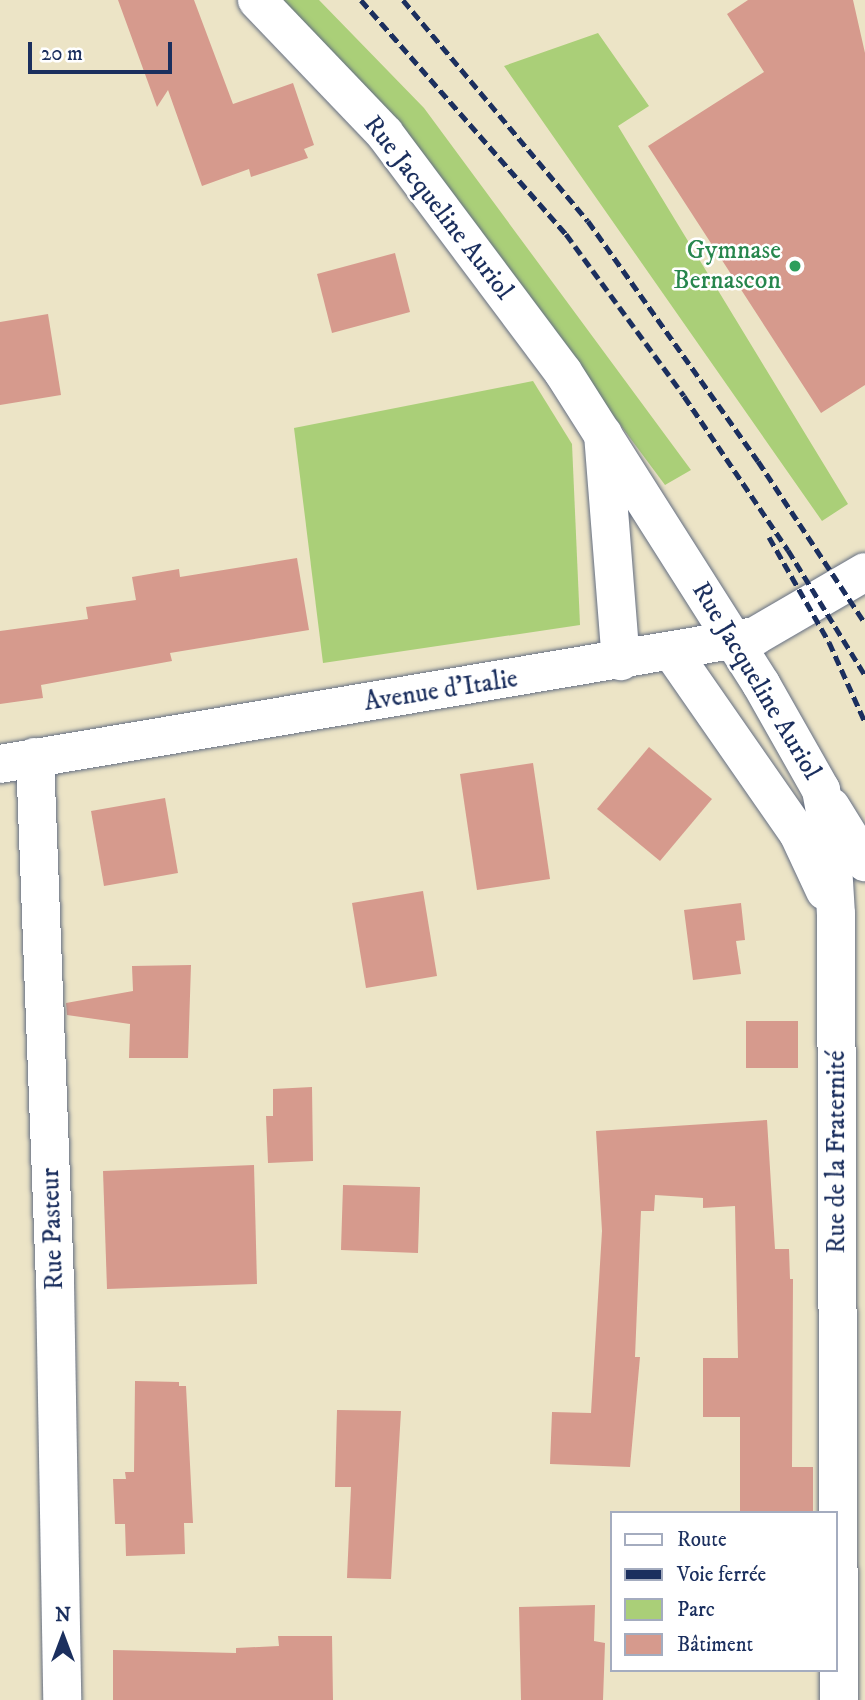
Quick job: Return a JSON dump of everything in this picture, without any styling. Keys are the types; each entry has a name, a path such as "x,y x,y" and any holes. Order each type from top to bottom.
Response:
{"street":[{"name":"Rue Jacqueline Auriol","path":"257,0 385,134 603,429 807,758 821,790 865,862"},
{"path":"603,429 621,661"},
{"name":"Avenue d'Italie","path":"17,761 621,661 755,636 865,572"},
{"name":"Rue de la Fraternité","path":"672,652 798,833 836,914 839,1700"},
{"name":"Rue Pasteur","path":"17,761 55,1283 62,1700"},
{"name":"Rue Jacqueline Auriol","path":"821,790 832,849 836,914"}],"green space":[{"path":"274,0 319,0 424,108 691,470 665,485 399,127"},
{"path":"598,33 649,106 618,126 848,504 822,521 504,66"},
{"path":"533,381 572,444 580,625 323,663 294,428"}],"building":[{"path":"118,0 194,0 233,104 293,83 314,145 304,149 308,158 251,177 249,169 202,186 168,90 157,107"},
{"name":"Gymnase Bernascon","path":"748,0 853,0 865,53 865,385 821,413 648,146 764,72 727,14"},
{"path":"395,253 410,312 332,333 317,274"},
{"path":"48,314 61,395 0,405 0,322"},
{"path":"297,558 309,630 170,653 172,661 41,685 43,698 0,704 0,631 88,619 86,607 136,600 132,577 179,569 180,577"},
{"path":"649,747 712,799 660,861 597,809"},
{"path":"533,763 550,879 477,890 460,774"},
{"path":"165,798 178,873 104,886 91,811"},
{"path":"423,891 437,976 366,988 352,903"},
{"path":"741,903 745,940 736,941 741,974 693,980 684,910"},
{"path":"191,965 188,1058 129,1058 130,1024 67,1015 66,1003 133,991 132,966"},
{"path":"746,1021 798,1021 798,1068 746,1068"},
{"path":"312,1087 313,1161 268,1163 266,1116 273,1116 273,1089"},
{"path":"767,1120 775,1249 789,1249 790,1279 793,1279 792,1467 813,1467 813,1511 740,1511 740,1417 703,1417 703,1358 738,1358 735,1206 703,1208 703,1198 655,1195 654,1211 641,1211 635,1357 640,1357 630,1467 550,1464 552,1412 591,1413 602,1231 596,1131"},
{"path":"254,1165 257,1284 107,1289 103,1171"},
{"path":"343,1185 420,1187 418,1253 341,1250"},
{"path":"135,1381 179,1382 179,1386 186,1386 193,1523 184,1523 185,1554 126,1556 125,1524 115,1524 113,1479 126,1479 125,1472 134,1472"},
{"path":"337,1410 401,1411 391,1579 347,1578 351,1487 335,1487"},
{"path":"595,1605 594,1641 605,1643 603,1700 521,1700 519,1607"},
{"path":"278,1636 332,1636 333,1700 113,1700 113,1650 236,1653 236,1648 279,1646"}],"railway":[{"path":"361,0 566,234 684,396 788,550 865,675"},
{"path":"403,0 588,221 758,461 865,623"},
{"path":"769,537 829,642 865,722"}],"place":[{"name":"Gymnase Bernascon","path":"795,266"}]}
